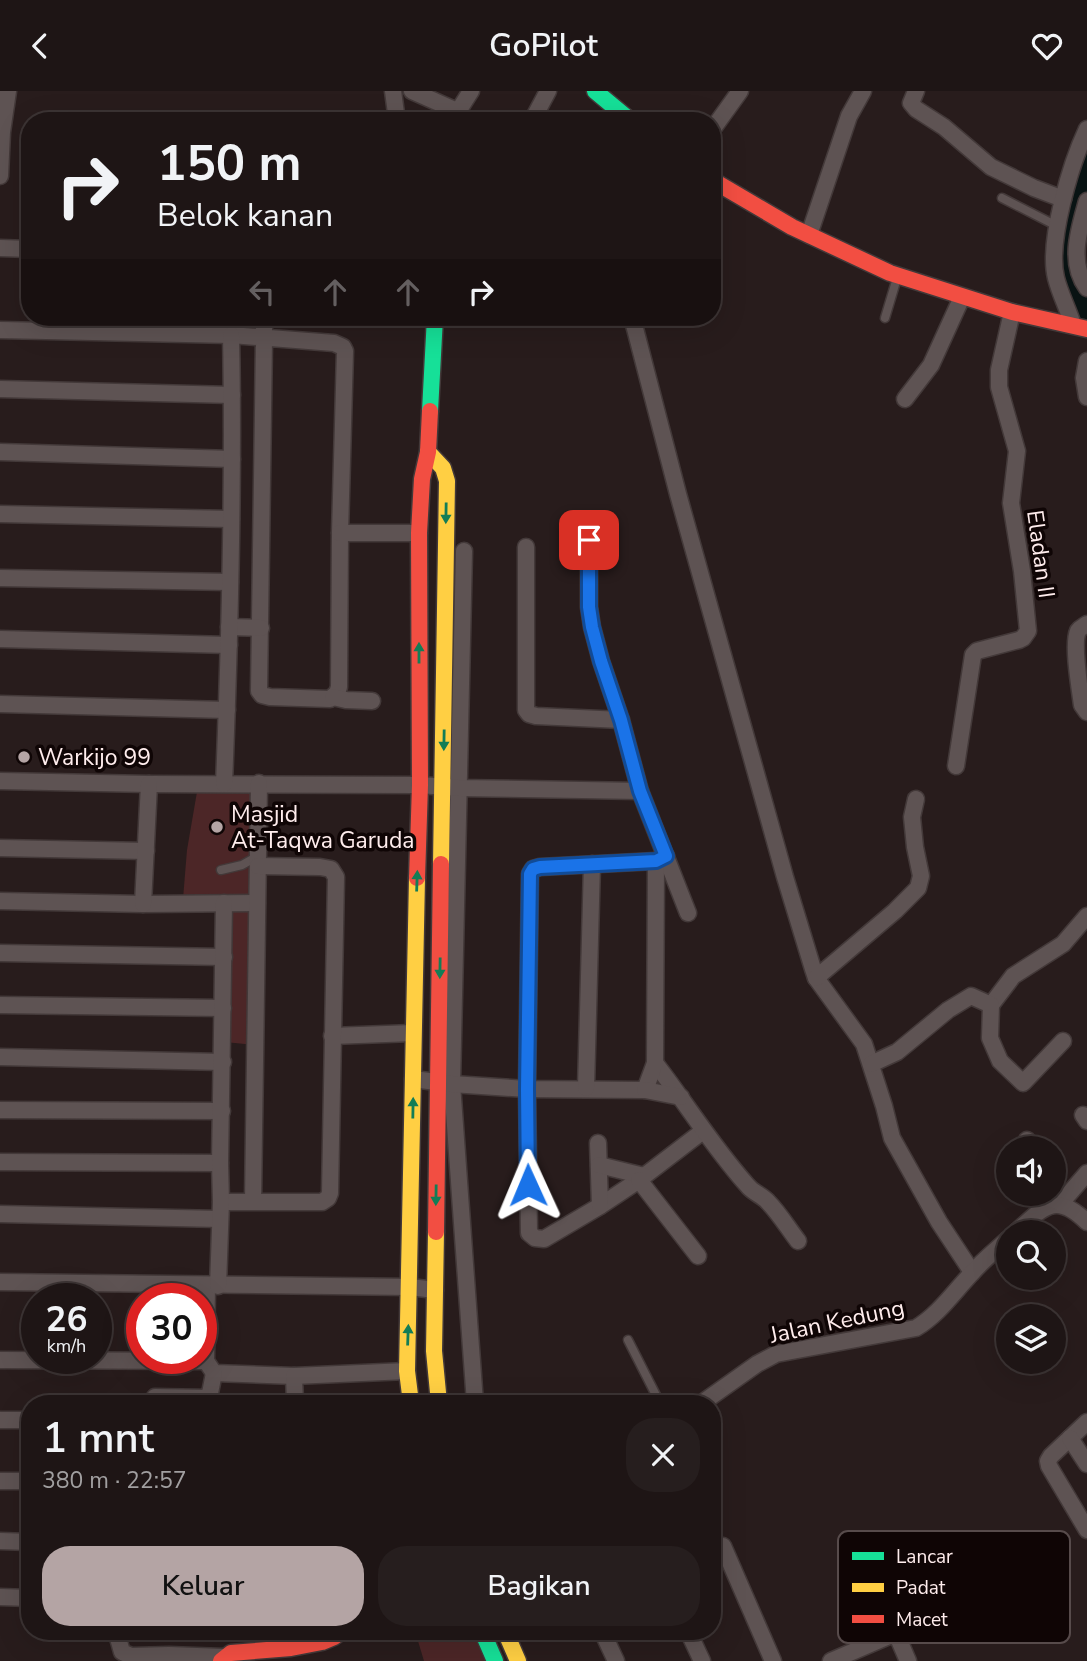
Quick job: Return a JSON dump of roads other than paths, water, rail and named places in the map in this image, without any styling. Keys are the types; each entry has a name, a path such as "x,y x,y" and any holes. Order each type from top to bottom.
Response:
{"street":[{"path":"0,176 2,132 9,91"},
{"path":"393,91 396,112"},
{"path":"412,91 457,111 471,91"},
{"path":"536,112 548,91"},
{"path":"595,91 619,112"},
{"path":"721,117 740,91"},
{"path":"809,235 849,116 863,91"},
{"path":"916,91 911,103 916,109 944,127 991,167 1063,199"},
{"path":"1080,327 1056,278 1054,253 1063,199 1081,172 1087,129"},
{"path":"721,190 792,227 898,276 1012,312 1080,327"},
{"path":"1087,201 1076,258 1077,268 1087,288"},
{"path":"0,249 21,249"},
{"path":"905,399 930,365 962,297"},
{"name":"Eladan II","path":"956,766 974,655 977,651 1019,640 1028,631 1011,503 1017,450 999,387 999,370 1012,312"},
{"path":"264,326 259,686 262,695 286,699 333,697 346,701 372,701"},
{"path":"410,1395 407,1371 420,785 419,533 422,479 428,452 435,326"},
{"path":"634,326 785,877 816,978 864,1044 892,1139 939,1222 972,1272"},
{"path":"0,330 231,335 334,343 343,347 339,687 333,697"},
{"path":"224,784 232,459 231,335"},
{"path":"1087,361 1084,377 1087,397"},
{"path":"0,389 232,395"},
{"path":"0,452 232,459"},
{"path":"428,452 443,465 447,481 451,787 445,1084 435,1290 434,1351 438,1395"},
{"path":"0,514 231,519"},
{"path":"340,533 419,533"},
{"path":"589,540 589,607 601,661 661,858 688,913"},
{"path":"526,547 526,710 536,716 621,720"},
{"path":"451,787 464,551"},
{"path":"0,578 230,582"},
{"path":"1087,624 1079,629 1076,652 1082,705 1087,712"},
{"path":"229,627 261,628"},
{"path":"0,639 229,645"},
{"path":"0,704 227,710"},
{"path":"0,781 420,785 640,791"},
{"path":"143,904 149,783"},
{"path":"253,1201 259,783"},
{"path":"816,978 918,888 920,876 912,817 916,799"},
{"path":"0,848 146,851"},
{"path":"661,858 540,867 533,869 530,874 527,1089 529,1233 535,1238 544,1239 642,1178 703,1131"},
{"path":"645,1090 655,1063 661,858"},
{"path":"221,1202 322,1202 328,1198 331,1185 337,885 335,873 331,869 320,867 258,861"},
{"path":"586,1088 593,864"},
{"path":"0,901 257,904"},
{"path":"212,1283 221,1202 224,903"},
{"path":"1063,1041 1023,1083 1000,1061 990,1038 991,1005 1013,976 1063,944 1087,916"},
{"path":"0,953 224,957"},
{"path":"871,1064 897,1052 948,1010 971,996 991,1005"},
{"path":"0,1005 223,1008"},
{"path":"332,1036 413,1033"},
{"path":"0,1057 223,1062"},
{"path":"655,1063 703,1131 746,1185 769,1202 798,1241"},
{"path":"413,1079 445,1084 527,1089 645,1090 681,1097"},
{"path":"445,1084 474,1395"},
{"path":"0,1109 222,1111"},
{"path":"598,1143 600,1206"},
{"path":"0,1162 220,1163"},
{"path":"599,1165 642,1178 698,1257"},
{"path":"1066,1191 1087,1173"},
{"path":"1066,1204 1087,1222"},
{"path":"1029,1220 1050,1206"},
{"path":"0,1214 220,1219"},
{"name":"Jalan Kedung","path":"713,1395 776,1354 916,1328 947,1303 972,1272 996,1250"},
{"path":"0,1282 126,1284"},
{"path":"217,1286 410,1287 435,1290"},
{"path":"0,1360 126,1364"},
{"path":"217,1368 294,1376 407,1371"},
{"path":"209,1395 210,1374"},
{"path":"294,1376 295,1395"},
{"path":"0,1420 21,1420"},
{"path":"1087,1422 1048,1461 1087,1529"},
{"path":"1070,1438 1087,1464"},
{"path":"0,1481 21,1481"},
{"path":"0,1541 21,1542"},
{"path":"723,1546 773,1661"},
{"path":"0,1597 21,1598"},
{"path":"119,1640 122,1652 131,1656 169,1655 223,1659 231,1654 247,1651 323,1643 329,1640"},
{"path":"485,1640 495,1661"},
{"path":"509,1640 518,1661"},
{"path":"607,1640 616,1661"},
{"path":"692,1640 702,1661"},
{"path":"836,1660 874,1643"},
{"path":"900,1643 908,1661"}],"lane":[{"path":"1002,198 1057,226"},
{"path":"885,319 898,276"},
{"path":"221,870 258,861"},
{"path":"628,1340 656,1395"}],"waterway":[{"path":"1087,164 1069,209 1067,283 1081,306 1087,307"}],"place":[{"name":"Warkijo 99","path":"24,757"},
{"name":"Masjid At-Taqwa Garuda","path":"217,827"}]}
